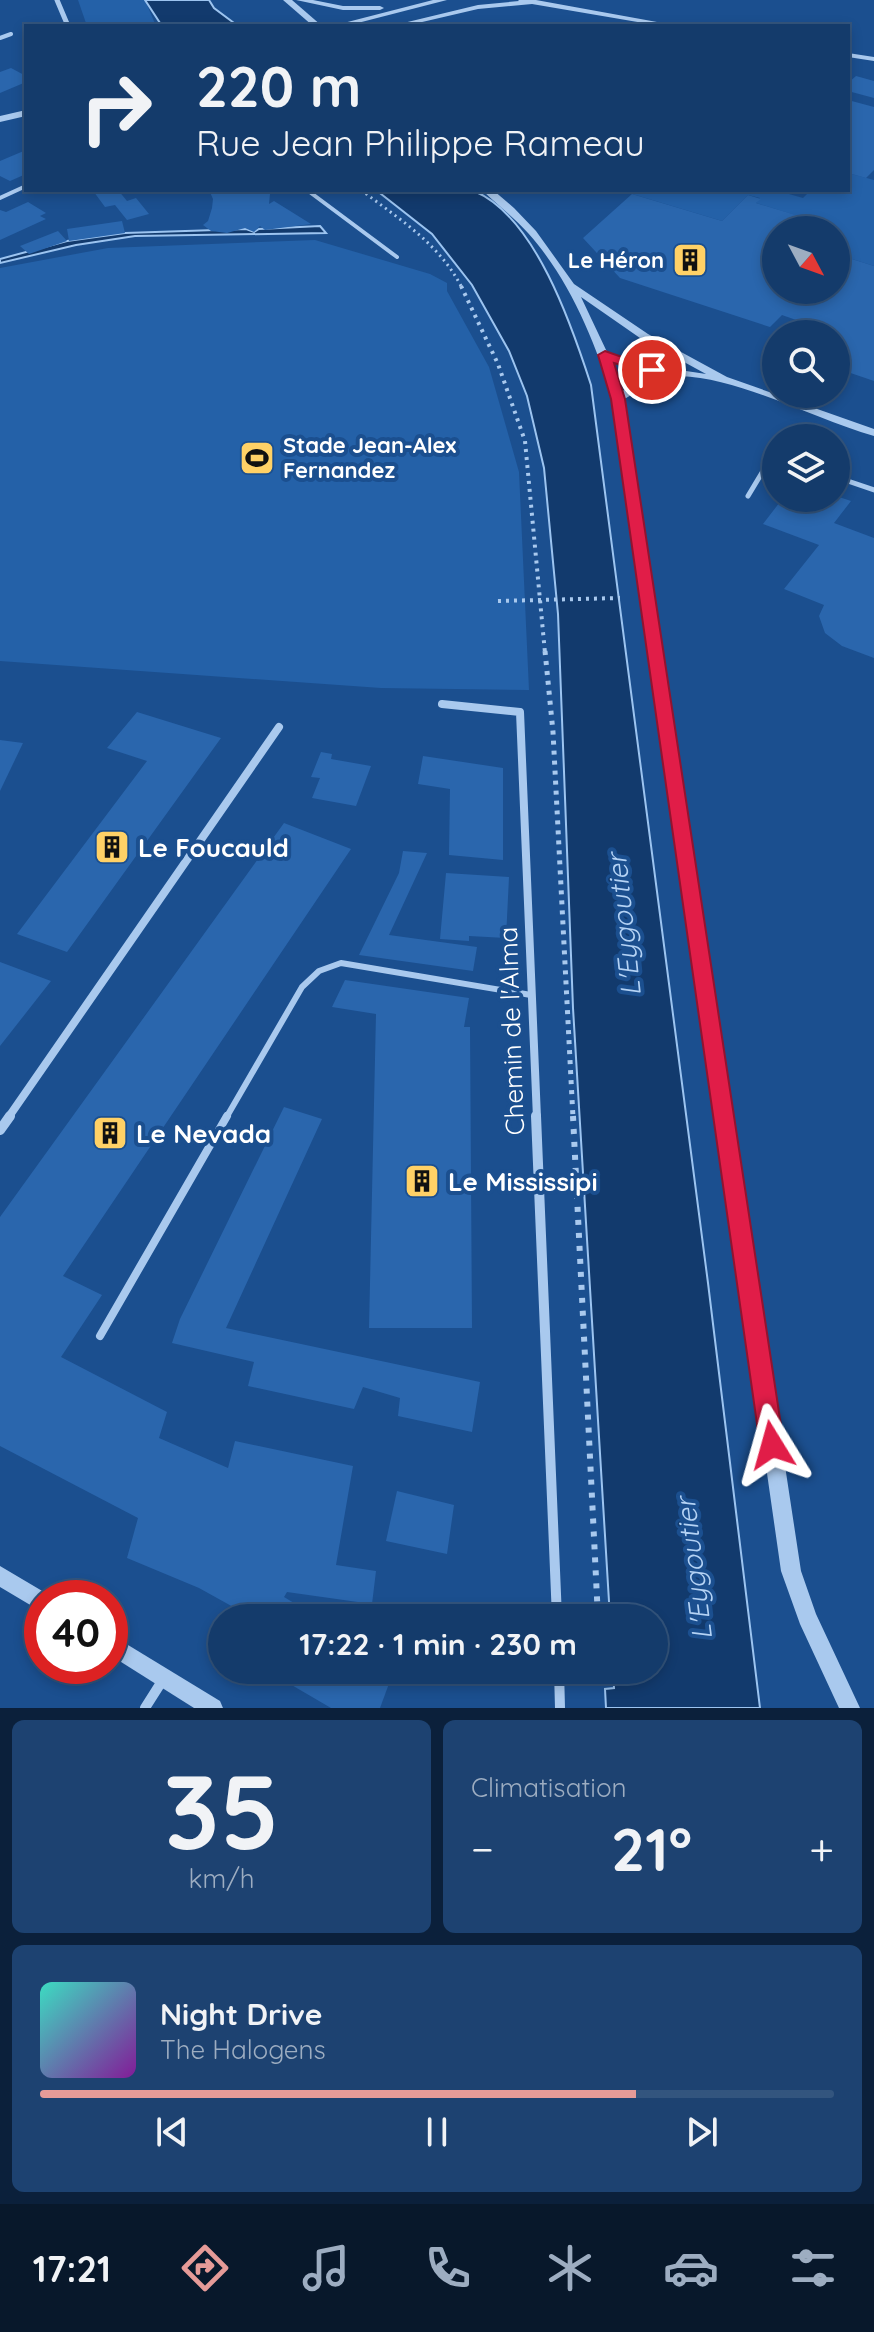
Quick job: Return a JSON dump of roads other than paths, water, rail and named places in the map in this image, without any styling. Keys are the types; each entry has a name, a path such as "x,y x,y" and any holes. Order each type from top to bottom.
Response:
{"street":[{"path":"57,0 67,24"},
{"path":"287,0 316,24"},
{"path":"300,0 354,8 408,7"},
{"path":"344,24 443,0"},
{"path":"522,0 663,24"},
{"path":"402,24 478,7 534,3"},
{"path":"414,24 425,18"},
{"path":"850,55 874,59"},
{"path":"0,119 24,113"},
{"path":"489,192 528,226 571,286 605,355 618,399 791,1571 807,1617 850,1708"},
{"path":"571,286 644,336 723,379 874,433"},
{"path":"605,355 631,366 723,379"},
{"path":"618,399 636,387 674,374"},
{"name":"Chemin de l'Alma","path":"442,704 520,712 556,1604"},
{"path":"0,1130 279,727"},
{"path":"0,1576 24,1591"},
{"path":"128,1655 213,1708"},
{"path":"145,1708 164,1678"},
{"path":"559,1684 560,1708"}],"lane":[{"path":"0,38 11,34"},
{"path":"0,198 24,187"},
{"path":"310,192 397,257"},
{"path":"748,496 762,473"},
{"path":"850,482 874,490"},
{"path":"100,1336 311,976 320,969 341,963 531,995"}],"water":[{"path":"145,0 209,0 214,8 235,24 161,24"},
{"name":"L'Eygoutier","path":"379,192 476,192 496,204 533,248 548,275 562,304 591,385 760,1708 606,1708 605,1689 614,1688 614,1684 668,1684 668,1604 609,1604 573,1008 558,614 544,468 527,396 509,351 472,285 432,234"},
{"path":"320,226 326,233 135,236 76,245 0,263 0,259 67,241 125,233 246,229 254,232 259,229"}],"place":[{"name":"Le Héron","path":"690,260"},
{"name":"Stade Jean-Alex Fernandez","path":"257,458"},
{"name":"Le Foucauld","path":"112,847"},
{"name":"Le Nevada","path":"110,1133"},
{"name":"Le Mississipi","path":"422,1181"}]}
